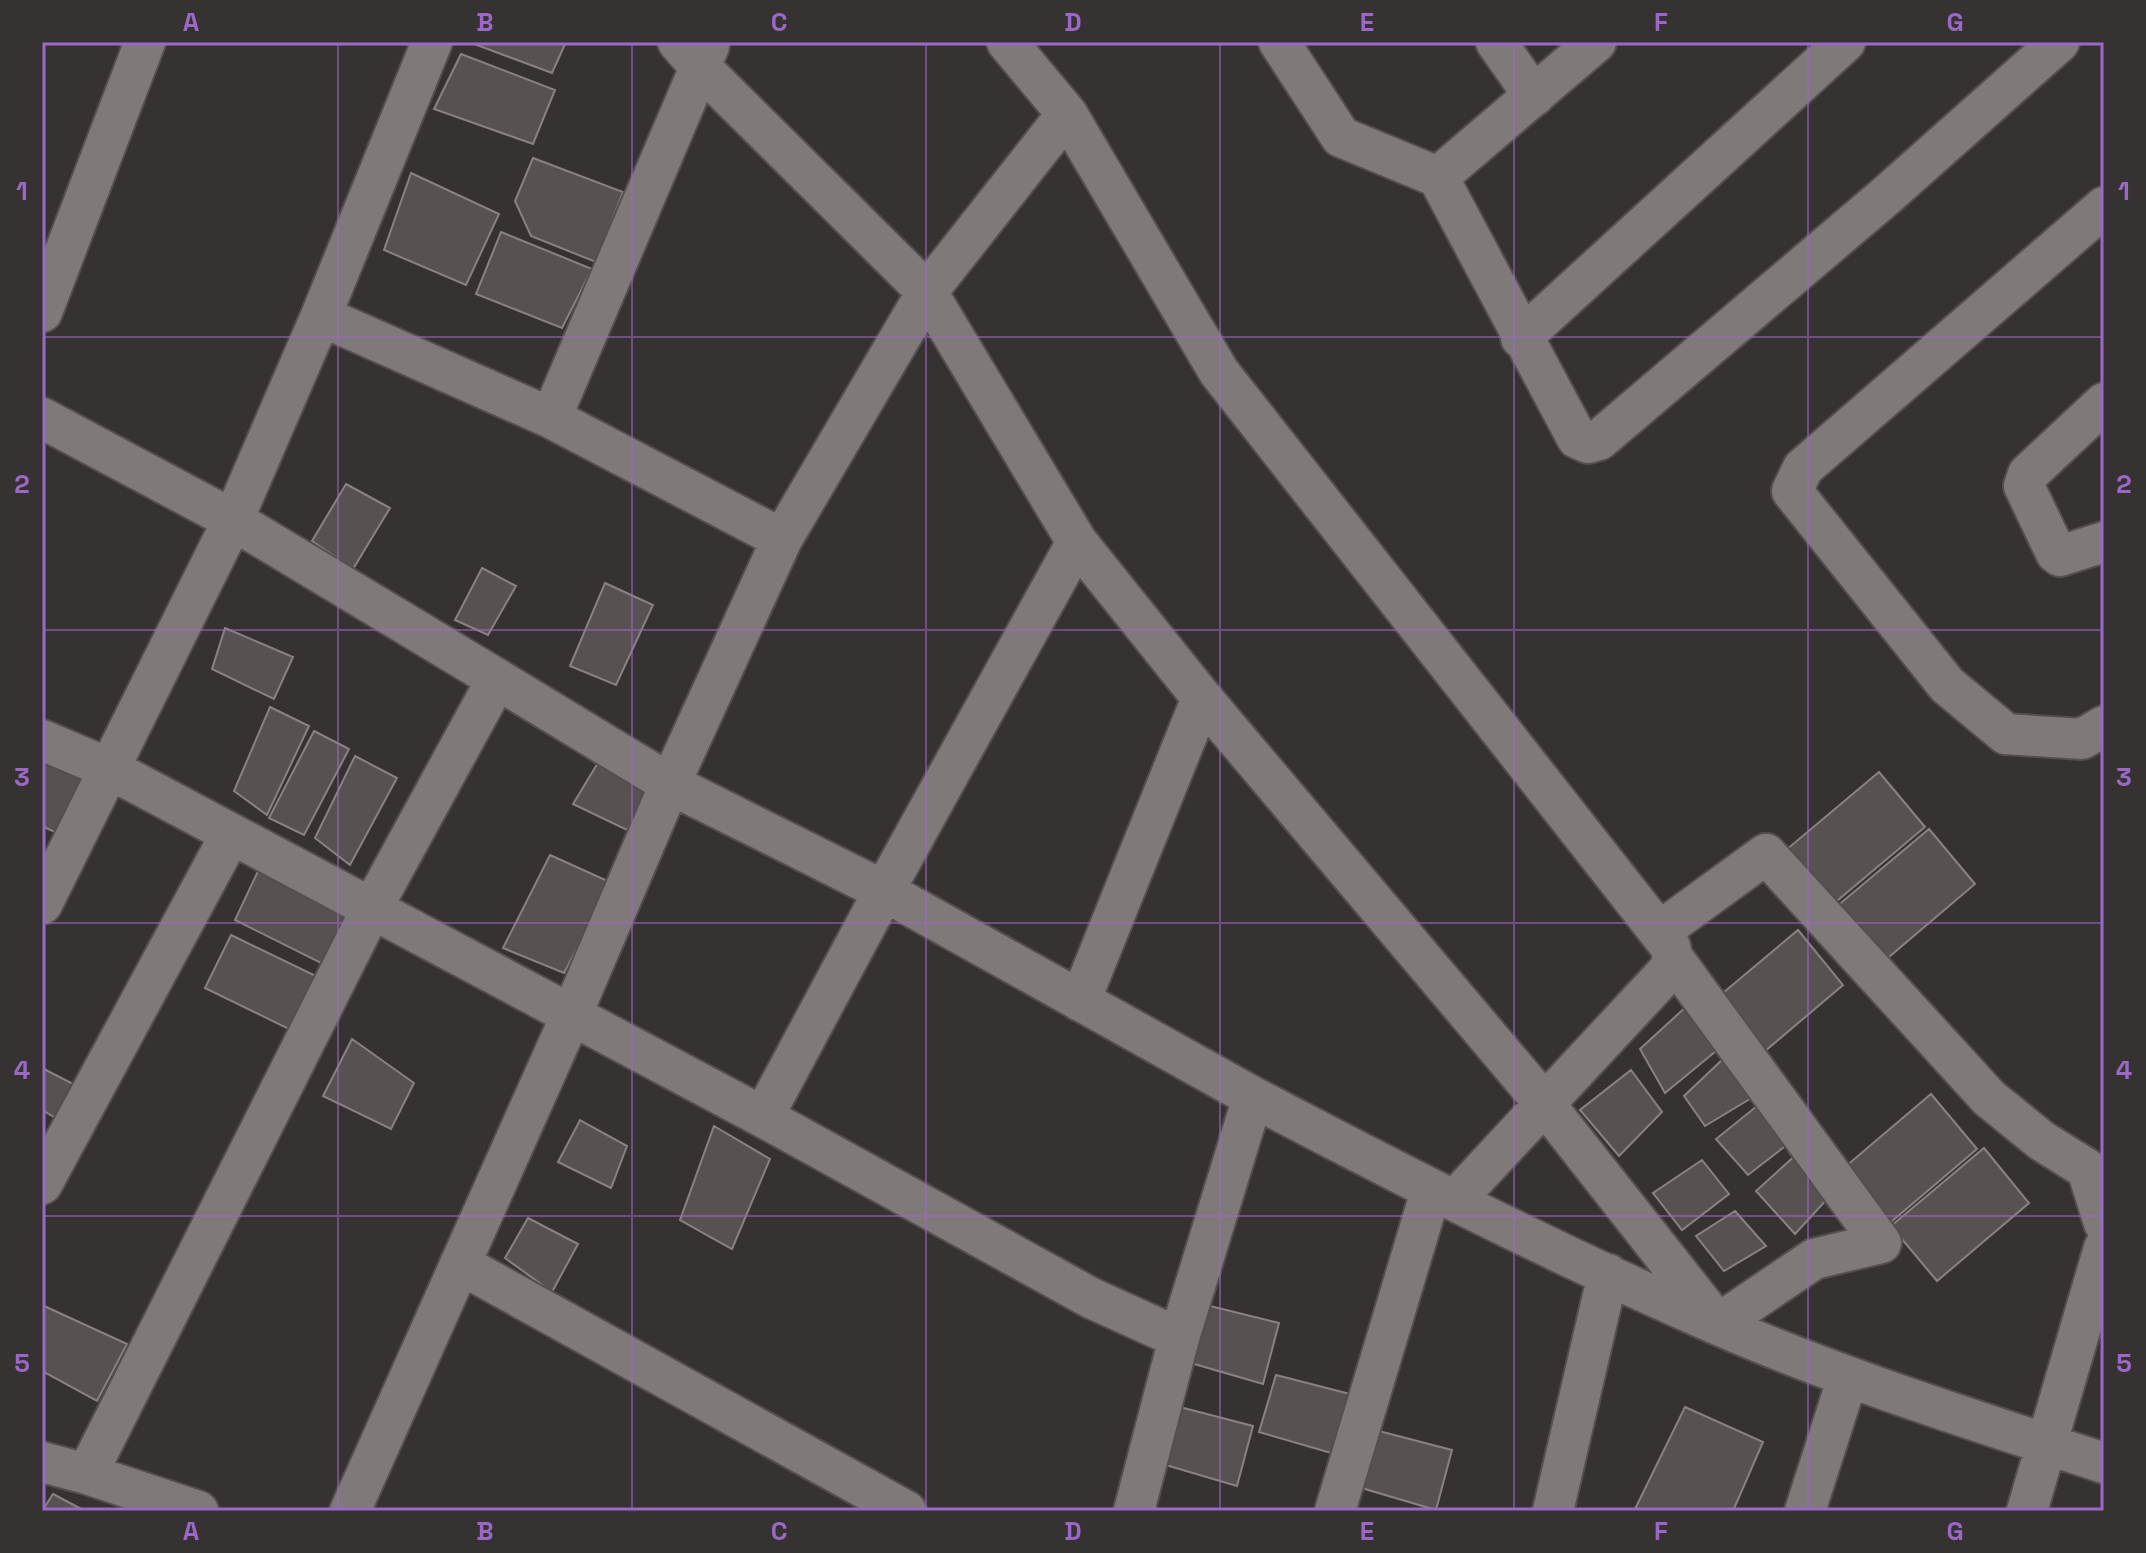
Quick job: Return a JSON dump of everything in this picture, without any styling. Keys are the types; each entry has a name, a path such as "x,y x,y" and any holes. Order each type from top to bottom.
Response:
{"street":[{"path":"42,312 145,42"},
{"path":"42,904 233,520 321,316 432,42"},
{"path":"1007,42 1067,114 1219,372 1666,945 1881,1243 1814,1259 1718,1324"},
{"path":"1279,42 1341,137 1438,177 1521,338 1577,438 1588,443 1599,440 1887,195 2059,42"},
{"path":"1496,42 1534,96"},
{"path":"1438,177 1596,42"},
{"path":"1521,338 1845,42"},
{"path":"551,418 696,50 927,292 1077,542 1202,698 1544,1103 1718,1324"},
{"path":"361,1508 460,1264 670,784 782,539 927,292 1067,114"},
{"path":"2104,207 1803,468 1792,491 1947,685 2006,734 2082,739 2104,726"},
{"path":"321,316 551,418 782,539"},
{"path":"2104,403 2028,474 2024,486 2060,556 2104,542"},
{"path":"42,418 233,520 670,784 884,891 1167,1046 1253,1097 1443,1195 1718,1324 1848,1377 2104,1463"},
{"path":"763,1117 1077,542"},
{"path":"87,1474 372,908 497,679"},
{"path":"1080,1001 1202,698"},
{"path":"42,740 110,769 763,1117 1091,1298 1179,1338"},
{"path":"42,1184 231,834"},
{"path":"1666,945 1766,854 1989,1098 2042,1141 2087,1169 2104,1223"},
{"path":"1335,1511 1443,1195 1544,1103 1669,970 1666,945"},
{"path":"1134,1511 1179,1338 1253,1097"},
{"path":"2027,1511 2104,1248"},
{"path":"460,1264 906,1511"},
{"path":"1553,1511 1608,1274"},
{"path":"1805,1511 1848,1377"},
{"path":"42,1462 87,1474 149,1503 198,1511"}],"building":[{"path":"469,42 566,42 552,73"},
{"path":"461,54 555,90 533,144 434,109"},
{"path":"533,158 623,192 596,262 531,236 515,201"},
{"path":"411,173 499,214 466,285 384,250"},
{"path":"501,232 592,269 562,328 476,294"},
{"path":"346,484 390,508 353,569 312,541"},
{"path":"482,568 516,586 488,635 455,620"},
{"path":"605,583 653,605 616,685 570,666"},
{"path":"225,628 293,657 274,699 212,669"},
{"path":"270,707 309,726 267,815 234,791"},
{"path":"314,731 349,749 304,835 269,818"},
{"path":"355,756 397,778 350,865 315,838"},
{"path":"42,758 88,782 63,836 42,826"},
{"path":"599,761 650,788 627,830 573,804"},
{"path":"1879,772 1925,827 1832,905 1786,850"},
{"path":"1929,829 1975,884 1883,962 1836,907"},
{"path":"550,855 612,883 564,973 503,948"},
{"path":"258,871 355,922 329,967 235,920"},
{"path":"1798,930 1843,985 1751,1063 1705,1008"},
{"path":"231,935 322,979 293,1031 205,988"},
{"path":"1688,1005 1716,1051 1665,1093 1640,1049"},
{"path":"352,1039 414,1083 391,1129 323,1096"},
{"path":"1722,1060 1753,1097 1705,1126 1684,1096"},
{"path":"42,1068 89,1092 64,1123 42,1110"},
{"path":"1631,1070 1662,1112 1619,1156 1580,1110"},
{"path":"1931,1094 1977,1149 1885,1227 1839,1172"},
{"path":"1757,1106 1792,1141 1748,1175 1716,1139"},
{"path":"580,1120 627,1146 611,1188 558,1162"},
{"path":"714,1126 770,1159 732,1249 680,1220"},
{"path":"1984,1148 2029,1203 1937,1281 1891,1226"},
{"path":"1799,1152 1830,1196 1795,1234 1756,1191"},
{"path":"1702,1160 1729,1194 1682,1230 1653,1193"},
{"path":"1735,1211 1766,1246 1724,1271 1696,1236"},
{"path":"528,1218 578,1244 552,1292 505,1258"},
{"path":"1202,1304 1279,1323 1263,1384 1184,1361"},
{"path":"42,1305 127,1344 97,1401 42,1371"},
{"path":"1276,1375 1354,1395 1338,1455 1259,1432"},
{"path":"1176,1406 1253,1426 1237,1486 1159,1463"},
{"path":"1685,1407 1763,1442 1733,1511 1634,1511"},
{"path":"1375,1430 1452,1450 1436,1510 1358,1487"},
{"path":"53,1494 85,1511 42,1511"}]}
